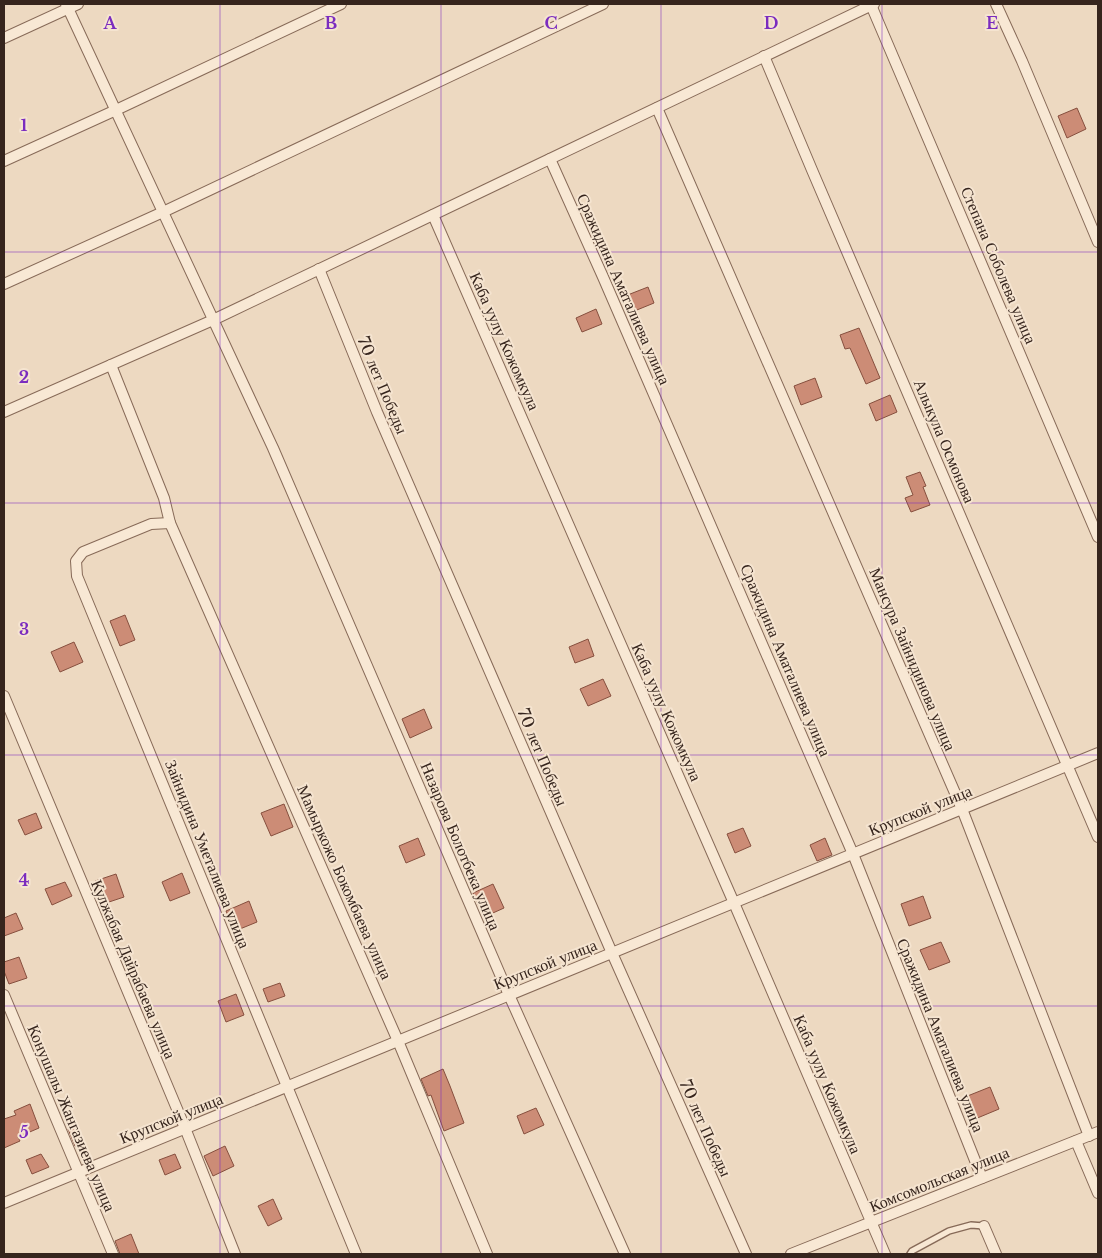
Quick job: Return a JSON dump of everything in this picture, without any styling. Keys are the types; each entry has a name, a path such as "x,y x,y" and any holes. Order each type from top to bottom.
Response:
{"street":[{"path":"4,38 67,6 78,4"},
{"path":"4,161 341,4"},
{"path":"4,284 163,212 603,4"},
{"path":"4,412 213,320 873,4"},
{"name":"Степана Соболева улица","path":"873,4 1098,537"},
{"path":"996,4 1098,242"},
{"name":"Назарова Болотбека улица","path":"67,6 272,448 509,995 625,1254"},
{"name":"Алыкула Осмонова","path":"764,56 1098,837"},
{"name":"Мансура Зайнидинова улица","path":"657,108 962,809 1094,1134"},
{"name":"Сражидина Аматалиева улица","path":"550,159 853,854 982,1178"},
{"name":"Каба уулу Кожомкула","path":"433,215 734,903 885,1254"},
{"name":"70 лет Победы","path":"319,269 377,412 612,953 746,1254"},
{"name":"Мамыркожо Бокомбаева улица","path":"111,365 164,498 170,523 398,1041 487,1254"},
{"name":"Зайнидина Уметалиева улица","path":"170,523 151,524 83,552 76,561 77,576 356,1254"},
{"name":"Кулжабая Дайрабаева улица","path":"4,696 185,1128 235,1254"},
{"name":"Крупской улица","path":"4,1203 1098,753"},
{"name":"Конушалы Жангазиева улица","path":"4,994 113,1254"},
{"name":"Комсомольская улица","path":"791,1254 1094,1134"},
{"path":"1076,1141 1098,1193"},
{"path":"984,1226 996,1254"}],"lane":[{"path":"910,1254 912,1251 949,1231 971,1225 984,1226"}],"building":[{"path":"1077,108 1086,129 1067,138 1058,116"},
{"path":"648,287 654,303 632,312 625,296"},
{"path":"596,309 602,324 582,332 576,318"},
{"path":"859,328 880,378 866,384 850,348 845,349 840,335"},
{"path":"815,378 822,397 801,405 794,386"},
{"path":"890,395 897,412 876,421 869,404"},
{"path":"920,472 926,486 923,487 930,505 911,512 905,498 913,495 906,477"},
{"path":"125,615 135,640 120,646 110,621"},
{"path":"588,639 594,656 575,663 569,647"},
{"path":"74,642 83,662 60,672 51,652"},
{"path":"603,679 611,696 588,706 580,689"},
{"path":"424,709 432,728 410,738 402,719"},
{"path":"284,804 293,827 271,836 261,813"},
{"path":"36,813 42,828 25,835 18,820"},
{"path":"743,828 751,846 735,853 727,834"},
{"path":"418,838 425,855 406,863 399,846"},
{"path":"825,838 832,855 817,861 810,845"},
{"path":"182,873 190,893 170,901 162,882"},
{"path":"116,874 124,897 103,904 95,881"},
{"path":"65,882 72,896 52,905 45,889"},
{"path":"493,884 504,908 484,917 473,893"},
{"path":"923,896 931,918 909,926 901,904"},
{"path":"249,901 257,922 235,931 226,911"},
{"path":"16,913 23,929 4,936 4,918"},
{"path":"941,942 950,962 929,970 920,950"},
{"path":"19,957 27,978 9,984 4,971 4,962"},
{"path":"280,983 285,996 268,1002 263,989"},
{"path":"236,994 244,1015 226,1022 218,1001"},
{"path":"443,1069 464,1123 444,1131 431,1095 428,1096 421,1079"},
{"path":"990,1087 999,1109 975,1119 965,1097"},
{"path":"30,1104 39,1128 18,1137 20,1141 4,1148 4,1119 16,1115 14,1111"},
{"path":"536,1108 544,1125 524,1134 517,1116"},
{"path":"77,1126 82,1144 75,1146 68,1129"},
{"path":"225,1146 234,1166 213,1176 204,1156"},
{"path":"41,1154 49,1167 32,1174 26,1160"},
{"path":"175,1154 181,1168 165,1175 159,1160"},
{"path":"273,1199 282,1219 268,1226 258,1206"},
{"path":"131,1234 139,1254 120,1254 115,1241"}]}
